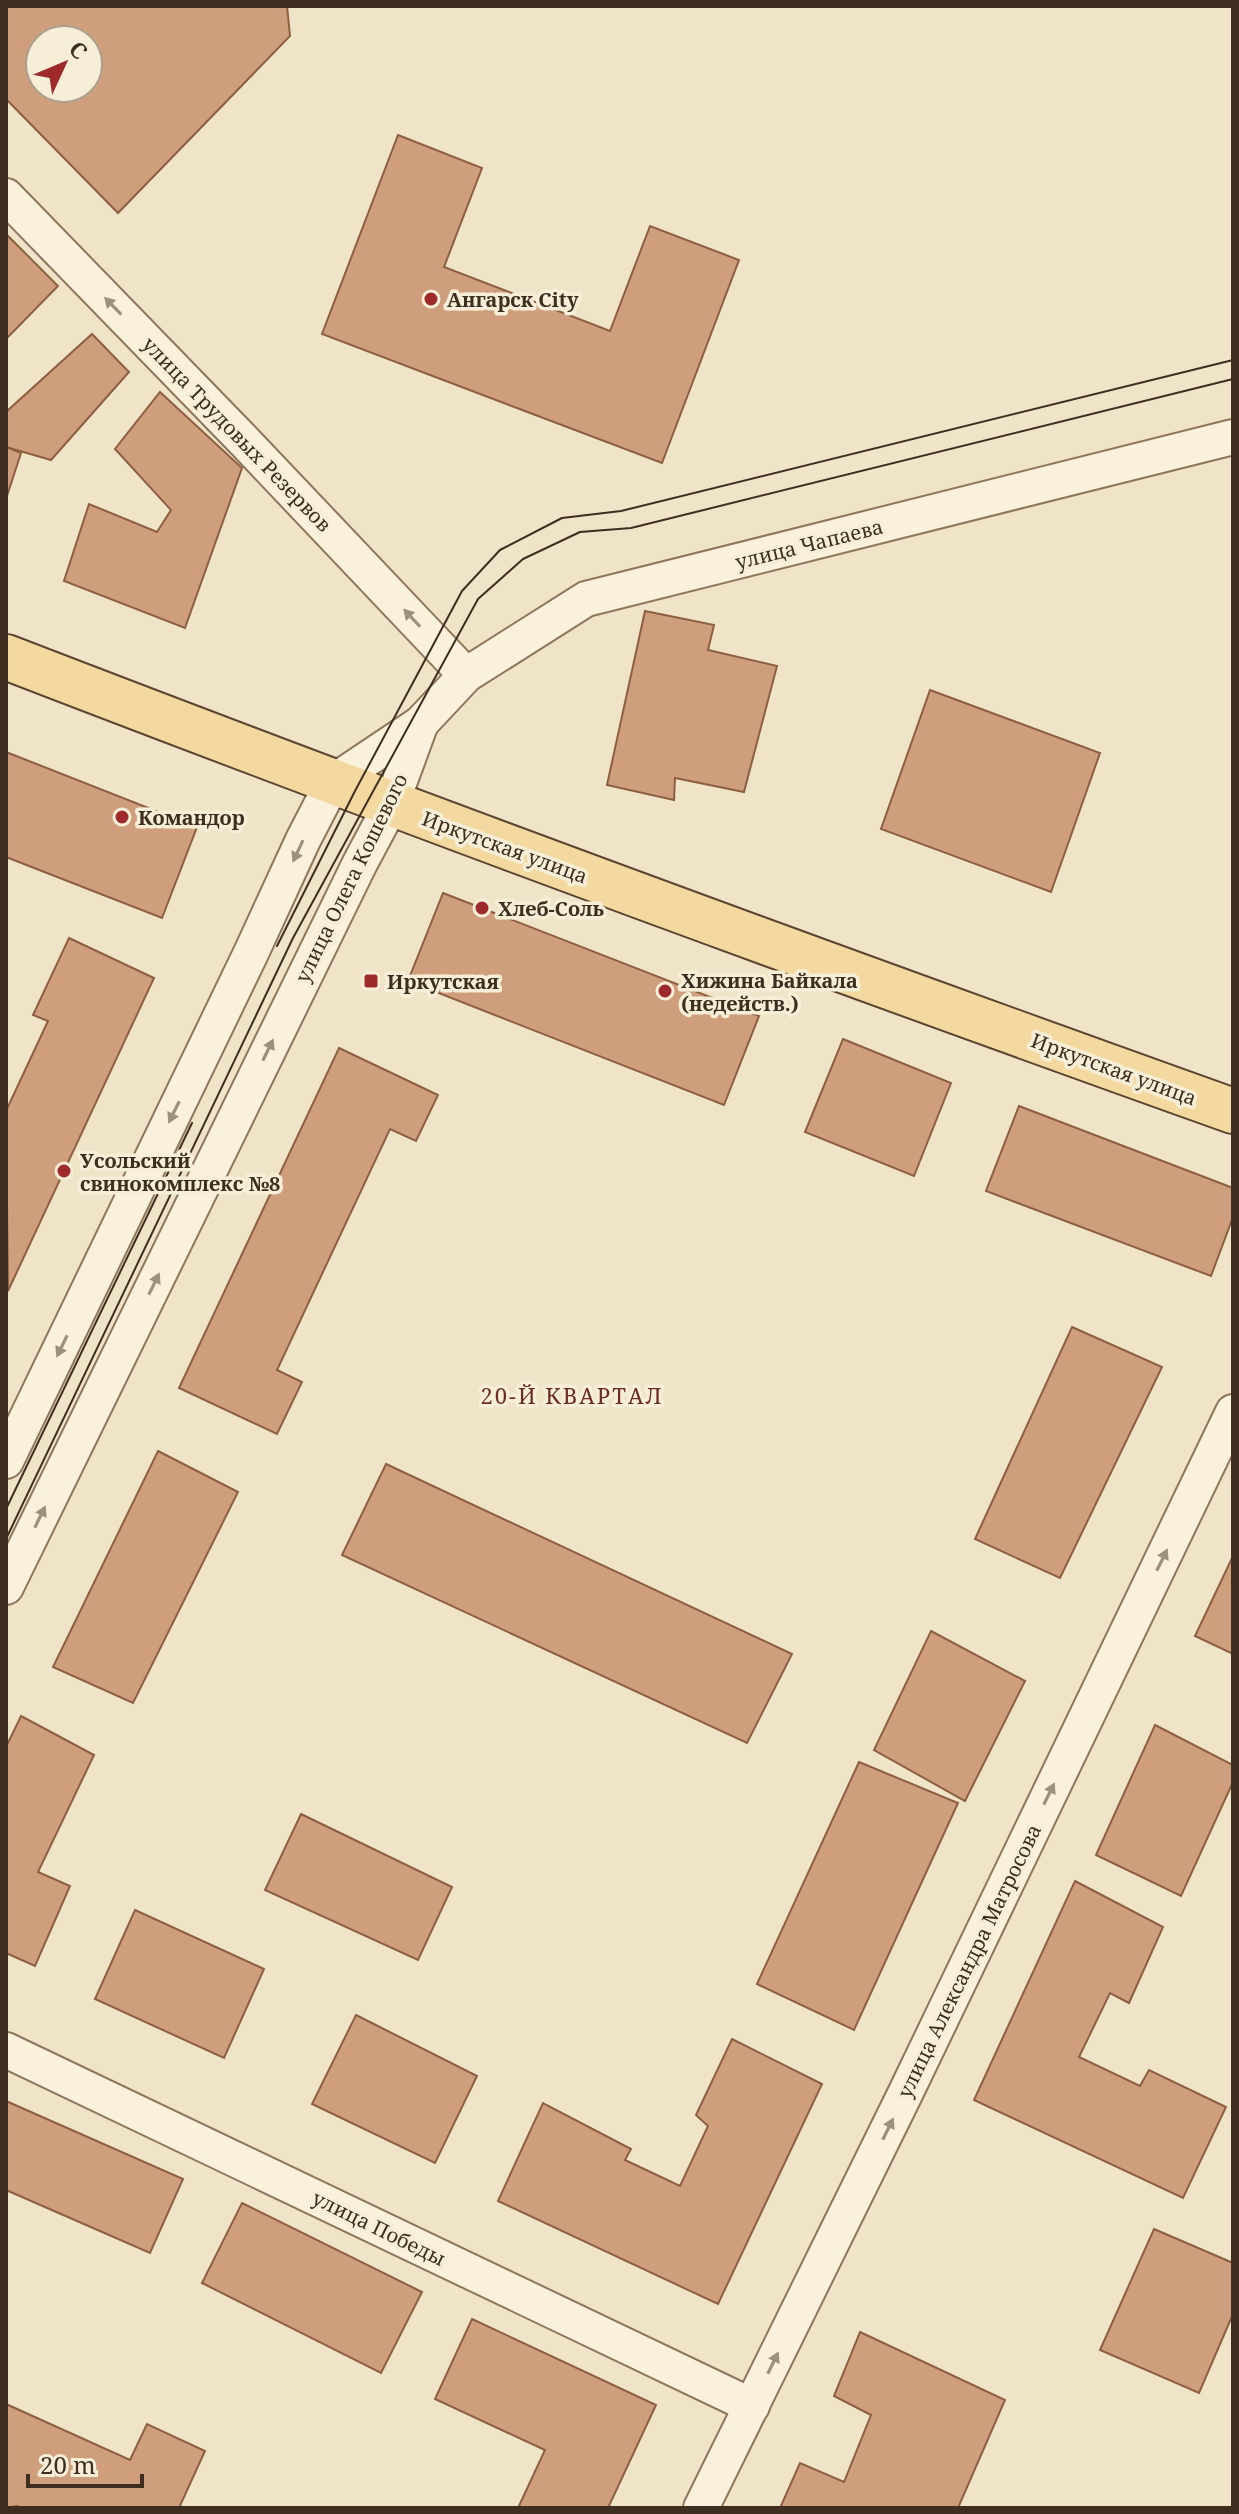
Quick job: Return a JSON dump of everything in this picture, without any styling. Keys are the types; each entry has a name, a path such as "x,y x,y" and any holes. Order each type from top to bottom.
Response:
{"main road":[{"name":"Иркутская улица","path":"6,657 391,805 1233,1111"}],"street":[{"name":"улица Трудовых Резервов","path":"6,196 466,675"},
{"name":"улица Чапаева","path":"421,723 466,675 586,599 1233,437"},
{"name":"улица Олега Кошевого","path":"6,1461 333,782 421,723"},
{"name":"улица Олега Кошевого","path":"6,1587 391,805 421,723"},
{"name":"улица Александра Матросова","path":"701,2508 905,2094 1233,1412"},
{"name":"улица Победы","path":"6,2050 752,2406"}],"building":[{"path":"6,6 51,6 33,24 24,24 24,34 6,52"},
{"path":"6,6 287,6 290,36 118,213 6,99"},
{"name":"Ангарск City","path":"398,135 482,168 444,267 610,331 650,226 739,260 662,463 322,334"},
{"path":"6,234 58,286 6,339"},
{"path":"92,334 129,372 51,460 6,447 6,412"},
{"path":"160,392 242,468 185,628 64,581 89,504 157,532 171,510 115,449"},
{"path":"6,447 21,453 6,499"},
{"path":"645,611 714,625 708,650 777,666 744,792 675,778 674,800 607,785"},
{"path":"930,690 1100,753 1051,892 881,829"},
{"path":"6,752 197,827 162,918 6,857"},
{"path":"443,893 759,1016 724,1105 408,981"},
{"path":"69,938 154,978 8,1291 6,1111 48,1021 33,1015"},
{"path":"843,1039 951,1083 914,1176 805,1132"},
{"path":"339,1048 438,1095 416,1141 390,1129 277,1370 302,1382 277,1434 179,1388"},
{"path":"1019,1106 1233,1188 1233,1217 1211,1276 986,1191"},
{"path":"1072,1327 1162,1367 1060,1578 975,1539"},
{"path":"158,1451 238,1492 133,1703 53,1667"},
{"path":"386,1464 792,1654 747,1743 342,1555"},
{"path":"1233,1556 1233,1654 1195,1636"},
{"path":"931,1631 1025,1681 965,1801 874,1750"},
{"path":"21,1716 94,1755 38,1872 70,1886 35,1966 6,1953 6,1747"},
{"path":"1155,1725 1233,1765 1233,1782 1181,1896 1096,1855"},
{"path":"859,1762 958,1803 854,2030 757,1984"},
{"path":"301,1814 452,1887 418,1960 265,1890"},
{"path":"1075,1881 1163,1927 1129,2003 1110,1993 1079,2057 1140,2086 1149,2070 1226,2107 1183,2198 974,2100"},
{"path":"135,1910 264,1969 224,2058 95,1999"},
{"path":"356,2015 477,2076 435,2163 312,2104"},
{"path":"732,2039 822,2084 718,2304 498,2201 543,2103 631,2149 625,2160 680,2186 708,2126 696,2115"},
{"path":"6,2101 183,2179 150,2253 6,2190"},
{"path":"242,2203 422,2292 381,2373 202,2283"},
{"path":"1154,2229 1233,2263 1233,2314 1199,2393 1100,2350"},
{"path":"472,2319 656,2405 608,2508 518,2508 545,2450 435,2399"},
{"path":"860,2332 1005,2400 958,2508 780,2508 800,2463 844,2482 871,2415 834,2396"},
{"path":"6,2404 130,2460 147,2424 205,2451 179,2508 6,2508"}],"tram line":[{"path":"277,946 355,791 462,591 500,550 562,518 621,511 1233,360"},
{"path":"6,1539 293,938 478,599 523,559 580,532 631,528 1233,379"},
{"path":"6,1509 192,1123"}],"place":[{"name":"Ангарск City","path":"431,299"},
{"name":"Командор","path":"122,817"},
{"name":"Хлеб-Соль","path":"482,908"},
{"name":"Иркутская","path":"371,981"},
{"name":"Хижина Байкала (недейств.)","path":"665,991"},
{"name":"Усольский свинокомплекс №8","path":"64,1171"}],"district":[{"name":"20-Й КВАРТАЛ","path":"572,1395"}]}
